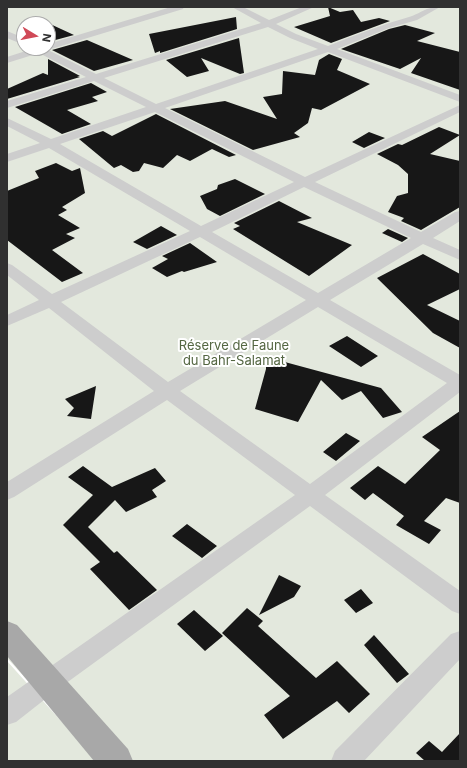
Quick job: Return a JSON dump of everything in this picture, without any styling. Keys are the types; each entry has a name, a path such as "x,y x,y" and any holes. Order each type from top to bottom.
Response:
{"main road":[{"path":"7,634 49,681 116,761"}],"street":[{"path":"56,44 180,7"},
{"path":"236,7 260,17 267,24 293,36 460,99"},
{"path":"7,105 267,24 310,7"},
{"path":"7,158 328,49 386,26 414,18 436,7"},
{"path":"7,60 18,56"},
{"path":"52,56 304,182 460,256"},
{"path":"7,321 200,232 460,108"},
{"path":"7,121 49,143 460,383 310,495 49,681 7,713"},
{"path":"7,492 168,391 460,215"},
{"path":"7,268 168,391 460,604"},
{"path":"345,761 460,642"}],"green space":[{"name":"Réserve de Faune du Bahr-Salamat","path":"7,7 460,7 460,761 101,761 7,658"},
{"path":"7,661 97,761 7,761"}],"building":[{"path":"328,7 340,12 353,10 361,22 379,18 390,21 331,43 294,27 330,16"},
{"path":"236,17 237,29 160,53 160,51 155,53 149,34"},
{"path":"405,25 435,33 417,41 460,52 460,90 411,73 421,58 400,69 341,49 389,29"},
{"path":"56,27 74,35 56,40"},
{"path":"239,38 244,73 240,74 201,58 209,71 187,77 166,60"},
{"path":"87,40 133,60 94,71 56,52 56,49"},
{"path":"329,54 342,59 337,70 370,84 321,110 312,108 308,123 294,133 300,137 253,150 170,109 225,101 277,119 263,97 282,94 283,71 315,75 319,60"},
{"path":"48,59 80,77 7,99 7,89 43,73 48,75"},
{"path":"91,83 107,92 92,97 98,101 67,110 91,124 62,134 15,107"},
{"path":"156,114 236,155 229,157 212,149 190,161 177,155 163,168 144,163 139,171 133,172 121,165 114,168 79,139 103,131 112,136"},
{"path":"439,127 460,135 430,154 460,161 460,207 421,230 401,221 404,218 388,212 397,196 408,193 408,174 398,165 377,154 398,144 402,145"},
{"path":"369,132 385,138 364,148 352,142"},
{"path":"56,163 72,171 80,168 85,193 62,207 67,210 58,215 80,228 66,234 75,238 52,250 83,273 62,282 7,240 7,191 39,178 35,171"},
{"path":"235,179 265,194 220,216 207,209 200,196 217,189 218,185"},
{"path":"279,201 312,218 297,222 352,245 309,276 233,229 240,226 234,223"},
{"path":"161,226 177,235 147,249 133,242"},
{"path":"388,229 408,238 402,242 382,233"},
{"path":"190,243 217,262 184,272 182,271 167,277 152,268 168,259 162,256"},
{"path":"423,254 460,274 460,289 427,305 460,321 460,348 433,333 377,278"},
{"path":"347,336 378,356 361,367 329,346"},
{"path":"270,358 381,388 402,412 383,418 361,391 342,400 321,380 298,422 255,409 266,366"},
{"path":"96,386 91,419 67,416 74,408 65,399"},
{"path":"460,411 460,503 446,498 424,521 441,530 429,544 396,525 404,516 373,493 365,500 350,488 378,466 405,484 440,450 422,437"},
{"path":"346,433 360,441 336,461 323,452"},
{"path":"83,466 112,487 155,468 166,481 152,490 157,497 126,512 115,500 88,527 114,553 117,551 157,590 129,610 90,569 100,562 63,525 93,495 68,477"},
{"path":"187,524 217,546 202,558 172,536"},
{"path":"279,575 301,586 294,597 259,615"},
{"path":"361,589 373,603 356,613 344,600"},
{"path":"247,608 263,621 258,626 316,678 337,661 370,694 349,713 337,701 283,739 264,715 290,696 222,633"},
{"path":"194,610 223,636 205,651 177,624"},
{"path":"374,635 409,674 397,683 364,645"},
{"path":"460,733 460,761 425,761 416,753 429,741 442,752"}]}
